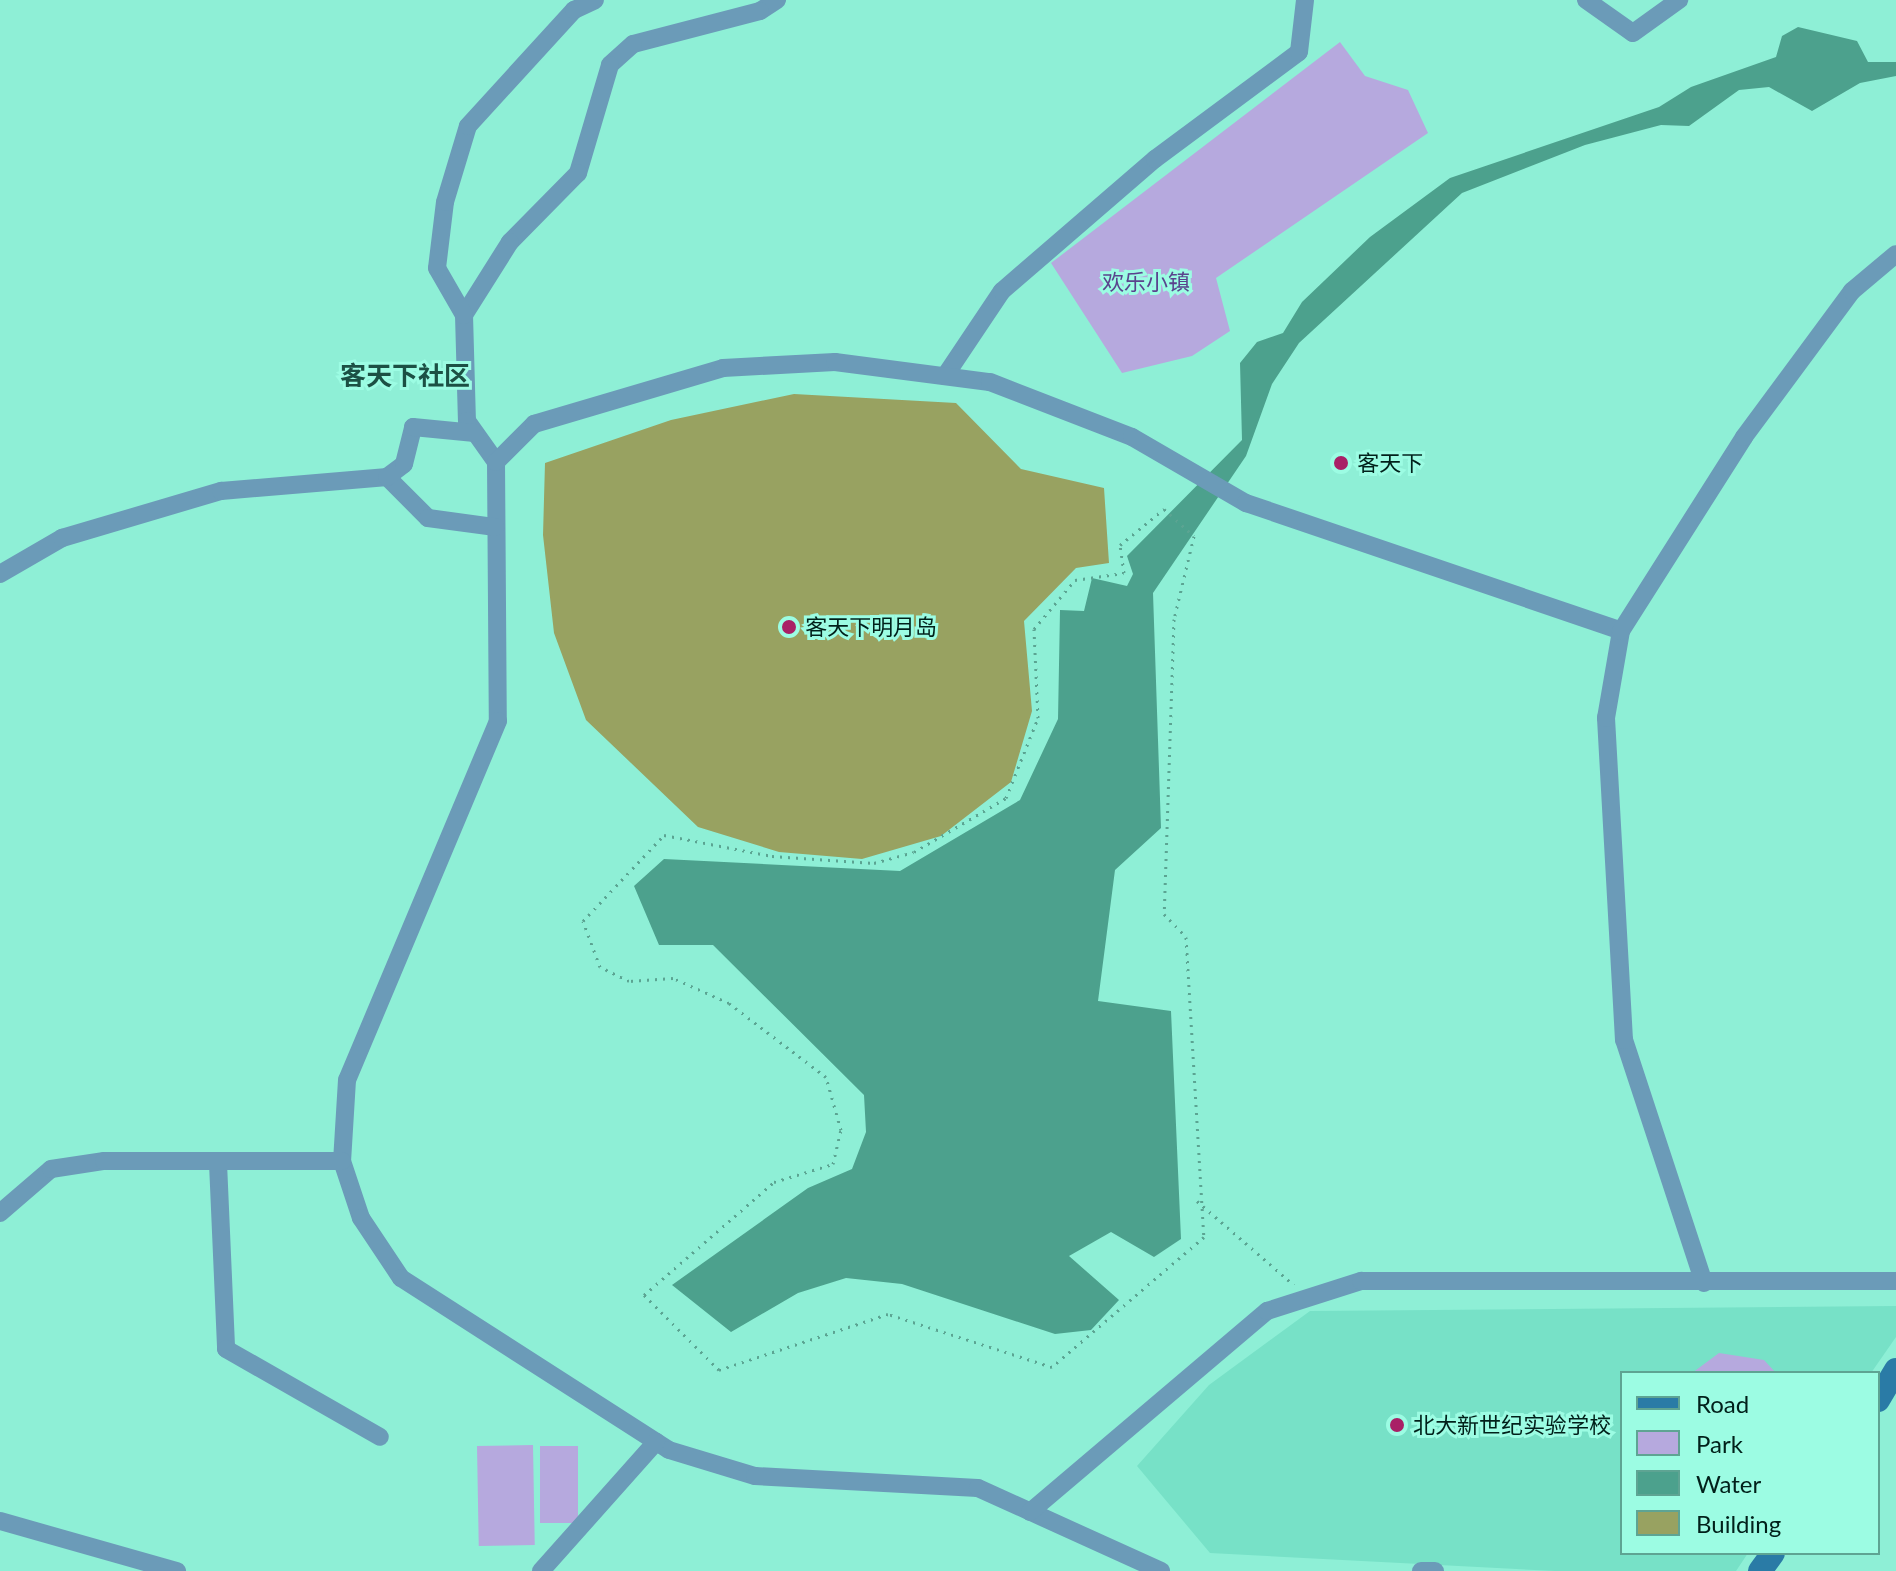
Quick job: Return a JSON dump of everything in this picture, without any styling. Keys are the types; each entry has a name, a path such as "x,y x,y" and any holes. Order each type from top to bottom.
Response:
{"street":[{"path":"595,0 574,10 468,126 445,202 437,268 464,315 467,421 496,462 498,721 347,1080 342,1161 361,1218 401,1278 656,1442 755,1476 978,1488 1160,1571"},
{"path":"464,315 510,242 578,173 610,65 633,44 760,11 777,0"},
{"path":"945,376 1002,291 1155,159 1299,52 1305,0"},
{"path":"1586,0 1633,33 1679,0"},
{"path":"1704,1283 1624,1040 1606,718 1621,631 1744,437 1852,291 1896,254"},
{"path":"496,462 534,424 723,368 835,362 945,376 1040,397 1132,437 1246,503 1621,631"},
{"path":"0,574 62,538 221,491 387,477 404,464 413,427 475,433"},
{"path":"387,477 428,518 495,527"},
{"path":"0,1213 51,1169 104,1161 342,1161"},
{"path":"218,1163 226,1349 380,1437"},
{"path":"1030,1512 1267,1311 1361,1281 1896,1281"},
{"path":"1880,1397 1896,1370"},
{"path":"541,1571 656,1442"},
{"path":"0,1521 177,1571"},
{"path":"1421,1571 1435,1571"}],"path":[{"path":"1197,1201 1204,1237 1052,1367 888,1314 719,1370 644,1295 774,1182 833,1164 841,1130 826,1077 729,1003 673,978 629,981 600,967 583,921 664,835 772,856 874,863 914,852 1006,798 1038,718 1034,629 1075,580 1124,573 1120,545 1164,509 1194,536 1174,619 1164,914 1186,937 1197,1201 1308,1298"}],"shaded area":[{"name":"北大新世纪实验学校","path":"1896,1306 1896,1337 1872,1371 1620,1371 1620,1555 1747,1555 1736,1571 1555,1571 1210,1553 1137,1466 1209,1385 1310,1311"}],"green space":[{"name":"欢乐小镇","path":"1340,42 1365,76 1408,90 1428,133 1216,278 1230,331 1192,356 1122,373 1051,263"},
{"path":"1719,1353 1764,1360 1774,1371 1695,1371"},
{"path":"533,1445 535,1545 479,1546 477,1446"},
{"path":"540,1446 578,1446 578,1523 540,1523"}],"water":[{"path":"1798,27 1857,41 1868,62 1896,62 1896,76 1860,83 1812,111 1769,87 1739,90 1689,126 1661,125 1585,145 1462,193 1299,343 1272,384 1246,456 1153,593 1161,828 1115,870 1098,1001 1171,1011 1181,1239 1154,1257 1111,1232 1069,1256 1119,1300 1091,1330 1055,1334 902,1284 846,1278 798,1293 731,1332 672,1285 808,1188 852,1169 866,1132 864,1095 713,945 659,945 634,886 664,859 900,871 1020,800 1058,719 1060,610 1084,611 1092,578 1127,586 1133,574 1127,556 1242,440 1240,363 1257,342 1283,333 1302,302 1370,237 1450,178 1659,107 1691,87 1776,57 1782,36"}],"building":[{"name":"客天下明月岛","path":"794,394 956,403 1021,469 1104,488 1109,563 1076,568 1024,621 1032,711 1011,782 941,836 862,859 779,852 698,827 586,720 554,633 543,535 545,463 671,420"}],"place":[{"name":"客天下","path":"1341,463"},
{"name":"客天下明月岛","path":"789,627"},
{"name":"北大新世纪实验学校","path":"1397,1425"}],"district":[{"name":"客天下社区","path":"405,376"}]}
